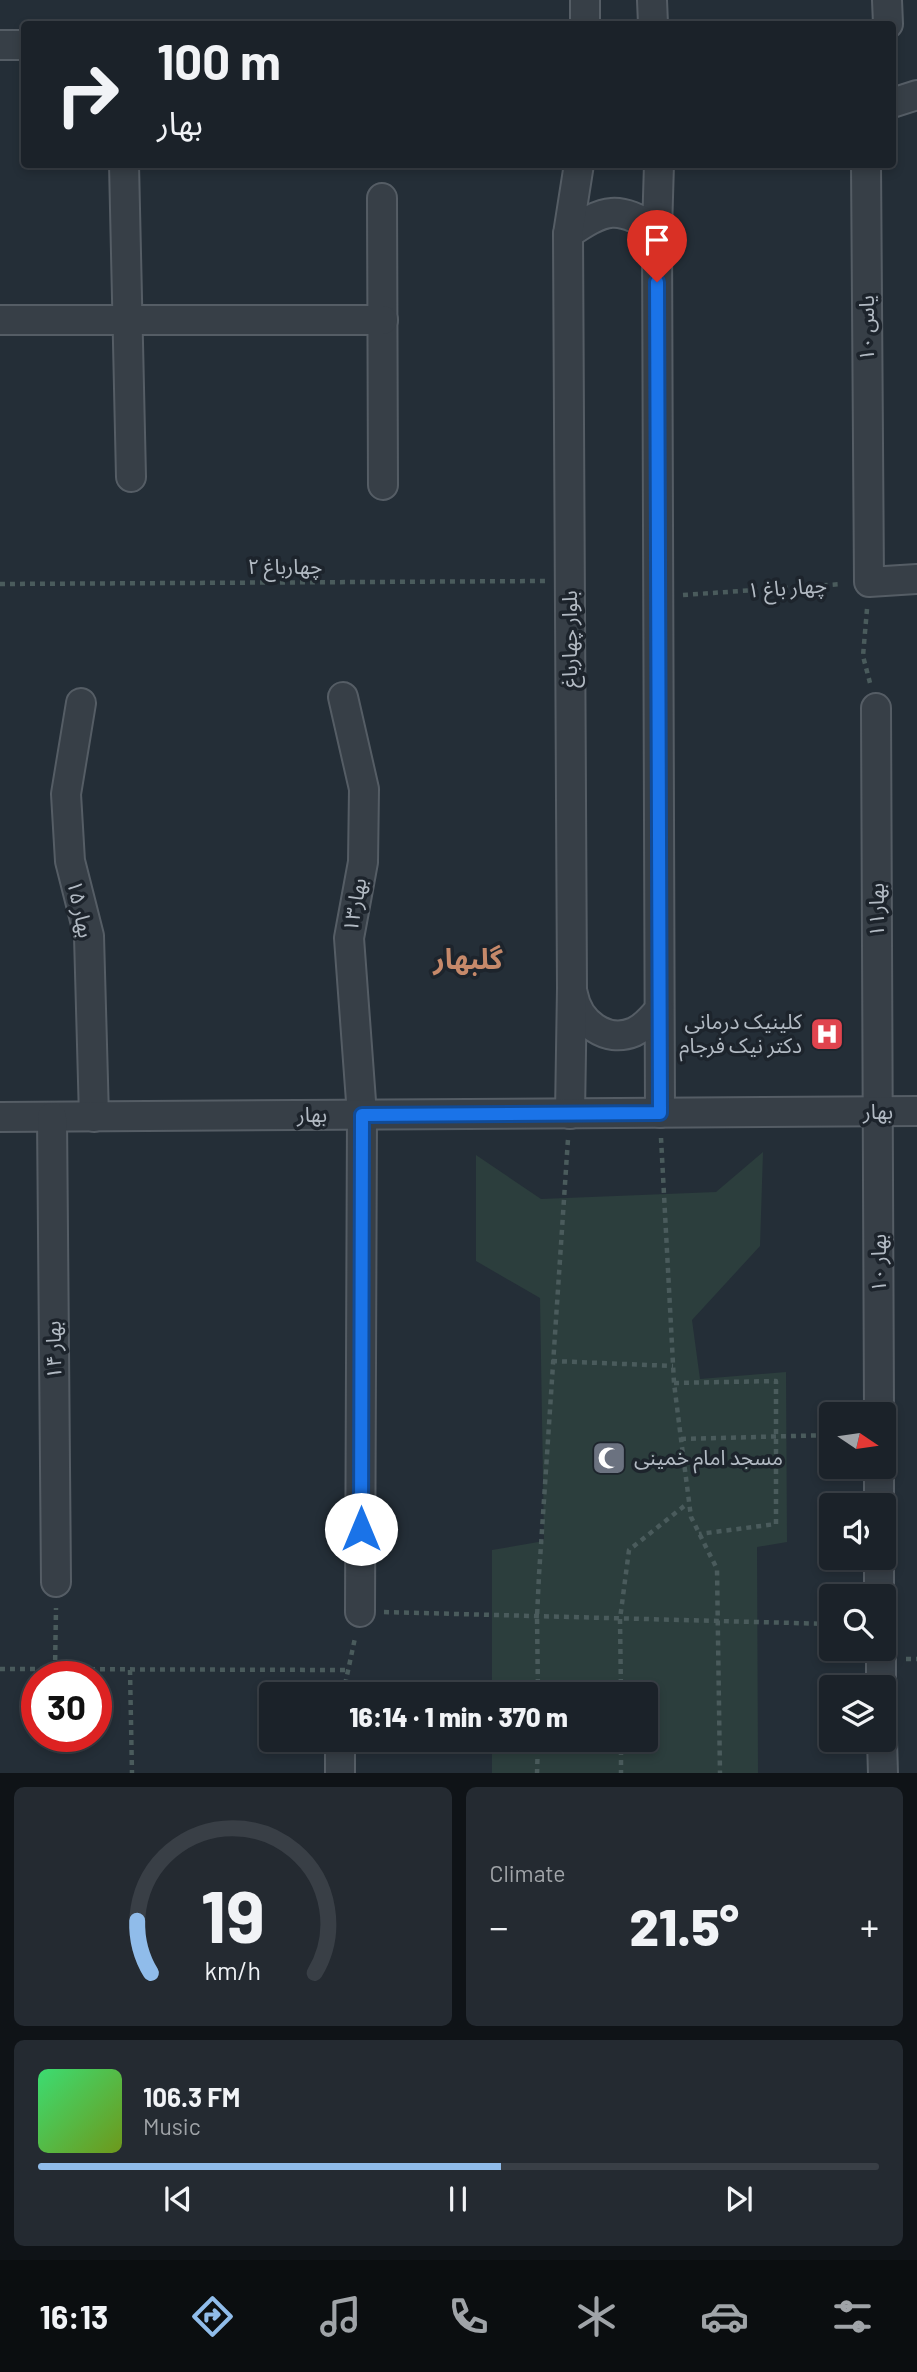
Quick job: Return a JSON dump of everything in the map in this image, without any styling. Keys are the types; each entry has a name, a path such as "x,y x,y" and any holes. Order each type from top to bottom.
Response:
{"street":[{"path":"585,0 585,21"},
{"path":"652,0 653,21"},
{"path":"887,0 888,21"},
{"path":"0,45 21,45"},
{"path":"896,102 917,95"},
{"path":"124,168 131,477"},
{"name":"بلوار چهارباغ","path":"570,1114 572,988 568,234 578,168"},
{"path":"659,168 660,1113"},
{"name":"یاس ۱۰","path":"866,168 870,582"},
{"path":"382,198 383,485"},
{"path":"568,234 589,219 609,212 621,212 638,218 657,230"},
{"path":"0,320 383,320"},
{"path":"870,582 917,579"},
{"name":"بهار۱۳","path":"343,697 364,789 363,862 349,938 362,1115 360,1612"},
{"name":"بهار ۱۵","path":"81,703 66,794 70,861 89,936 94,1117"},
{"name":"بهار۱۱","path":"876,708 879,1112"},
{"path":"572,988 575,1005 584,1020 598,1031 615,1035 633,1033 648,1024 659,1010"},
{"name":"بهار","path":"0,1117 917,1111"},
{"name":"بهار ۱۰","path":"879,1112 879,1402"},
{"name":"بهار ۱۴","path":"52,1117 56,1582"},
{"path":"340,1752 340,1773"},
{"path":"882,1752 883,1773"}],"path":[{"name":"چهارباغ ۲","path":"0,584 570,581"},
{"name":"چهار باغ ۱","path":"658,597 870,582"},
{"path":"870,582 863,656 876,708"},
{"path":"660,1113 674,1383 691,1517 717,1569 720,1773"},
{"path":"538,1682 537,1616 570,1114"},
{"path":"552,1361 673,1366"},
{"path":"674,1383 776,1381 776,1524 699,1534"},
{"path":"681,1439 819,1436"},
{"path":"621,1682 620,1619 629,1550 689,1503"},
{"path":"55,1661 56,1582"},
{"path":"346,1682 360,1612 819,1624"},
{"path":"0,1670 21,1670"},
{"path":"112,1670 348,1670"},
{"path":"130,1670 132,1773"},
{"path":"537,1773 538,1752"},
{"path":"621,1752 621,1773"}],"shaded area":[{"path":"763,1152 760,1246 692,1320 700,1379 786,1372 787,1542 757,1547 758,1773 492,1773 492,1752 658,1752 658,1682 492,1682 492,1550 544,1541 540,1298 476,1261 476,1155 541,1199 716,1192"}],"place":[{"name":"کلینیک درمانی دکتر نیک فرجام","path":"827,1034"},
{"name":"مسجد امام خمینی","path":"609,1458"}],"district":[{"name":"گلبهار","path":"468,959"}],"route":[{"path":"361,1529 362,1115 660,1113 657,282"}]}
